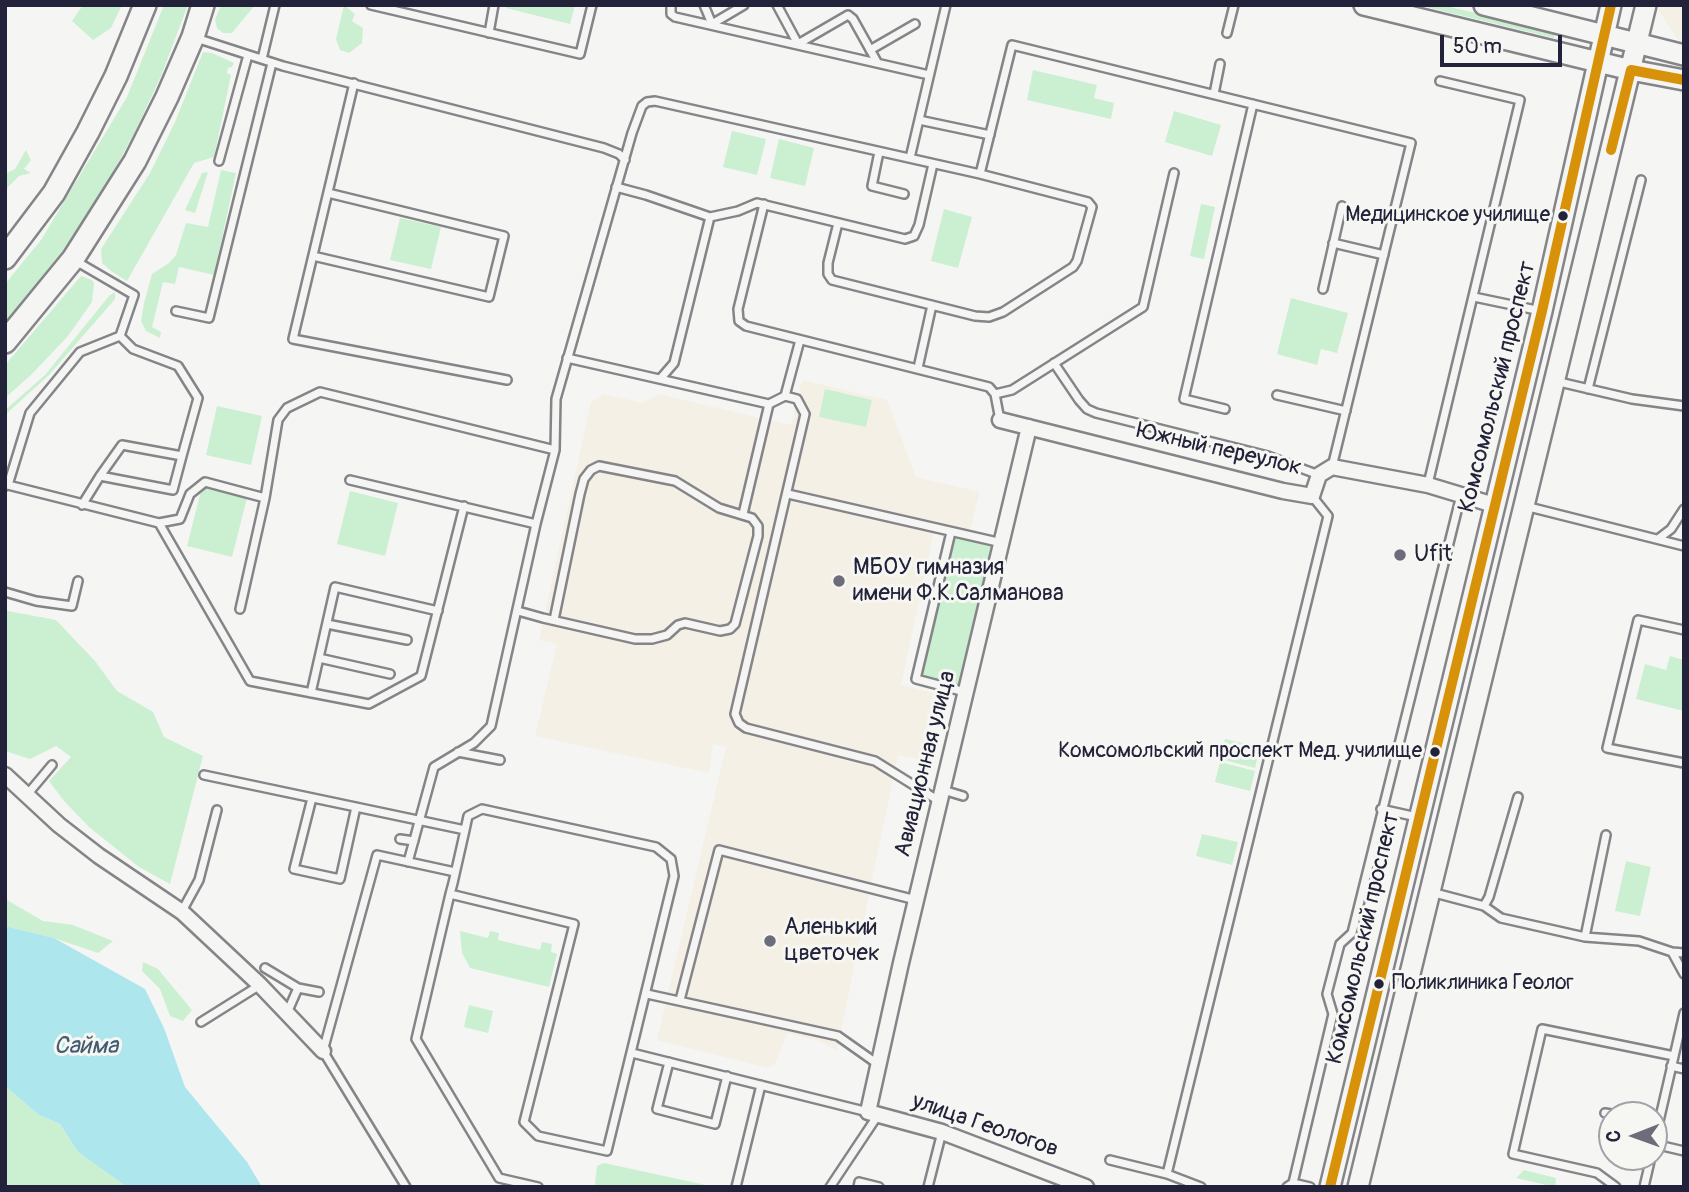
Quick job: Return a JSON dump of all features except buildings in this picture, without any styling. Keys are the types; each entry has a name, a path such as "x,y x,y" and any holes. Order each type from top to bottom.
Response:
{"main road":[{"path":"5,258 54,193 88,132 116,76 145,5"},
{"path":"5,342 73,259 135,161 193,37 203,5"},
{"path":"1364,5 1684,80"},
{"path":"1484,5 1684,55"},
{"name":"Комсомольский проспект","path":"1330,1187 1542,312 1611,5"},
{"path":"1358,1187 1646,5"},
{"path":"1465,622 1494,630"},
{"path":"1353,1087 1380,1093"}],"street":[{"name":"Южный переулок","path":"1000,420 1312,496 1326,471 1428,485 1494,505"},
{"name":"Авиационная улица","path":"873,1114 879,1066 916,900 1029,427"},
{"path":"5,775 26,796 99,856 182,912 261,985 323,1051"},
{"name":"улица Геологов","path":"873,1114 942,1132 1086,1187"}],"lane":[{"path":"262,59 275,5"},
{"path":"371,5 580,54 592,5"},
{"path":"489,33 494,5"},
{"path":"671,5 671,14 675,17 929,75"},
{"path":"704,5 712,24"},
{"path":"712,24 744,5"},
{"path":"777,5 798,44"},
{"path":"909,158 946,5"},
{"path":"1227,33 1234,5"},
{"path":"798,44 848,15 853,19 877,62"},
{"path":"870,50 915,24"},
{"path":"193,37 272,63 604,148 619,154 625,160"},
{"path":"980,174 1012,45 1411,143 1346,411 1326,471 1096,413 1087,409 1079,400 1054,363"},
{"path":"219,161 248,55"},
{"path":"176,311 209,318 272,63"},
{"path":"1213,94 1220,64"},
{"path":"1428,485 1520,100 1440,81"},
{"path":"354,83 293,339 507,380"},
{"path":"408,862 434,767 474,743 491,726 555,450 556,399 616,187 642,106 655,101 980,174 1091,204 1077,261 1060,276 1003,312 989,317 975,316 832,280 828,274 828,263 838,223"},
{"path":"1225,409 1184,399 1253,104"},
{"path":"919,120 990,135"},
{"path":"879,152 872,186 904,194"},
{"path":"616,187 710,217 738,211 757,203 905,239 914,236 919,225 933,164"},
{"path":"995,394 1012,390 1143,307 1174,173"},
{"path":"1588,388 1642,180"},
{"path":"313,256 489,298 504,236 328,193"},
{"path":"764,204 738,309 739,320 746,326 989,387 995,394 1000,420"},
{"path":"1323,289 1342,206"},
{"path":"661,378 674,363 710,217"},
{"path":"1333,243 1384,255"},
{"path":"73,259 134,295 120,336 80,352 30,413 7,486 159,523 180,519 190,494 205,482 265,498"},
{"path":"1474,297 1542,312"},
{"path":"918,369 932,305"},
{"path":"100,476 173,490 198,398 178,366 134,349 120,336"},
{"path":"567,358 769,404 786,396 800,340"},
{"path":"1555,381 1632,399 1684,406"},
{"path":"240,609 265,498 278,421 287,408 320,392 555,450"},
{"path":"1277,395 1346,411"},
{"path":"786,396 797,399 805,414 735,714 746,729 875,761 941,796 963,796"},
{"path":"743,514 769,404"},
{"path":"82,505 122,445 182,456"},
{"path":"517,611 554,620 635,639 653,639 667,635 678,625 685,623 720,631 730,629 735,624 758,537 758,526 752,518 719,508 675,481 599,466 584,478 554,620"},
{"path":"350,480 537,524"},
{"path":"788,494 1002,544"},
{"path":"1310,1187 1290,1185 1333,1014 1327,994 1340,943 1352,933 1461,495"},
{"path":"1167,1174 1328,516 1312,496"},
{"path":"159,523 250,681 369,704 421,677 464,506"},
{"path":"1524,506 1684,546"},
{"path":"1658,539 1671,529 1684,509"},
{"path":"951,532 916,679 966,693"},
{"path":"5,592 36,601 72,606 78,581"},
{"path":"311,693 335,587 438,611"},
{"path":"1684,630 1638,620 1607,748 1684,763"},
{"path":"327,624 407,640"},
{"path":"319,658 390,674"},
{"path":"457,752 500,760"},
{"path":"26,796 52,765"},
{"path":"204,775 465,830"},
{"path":"1484,906 1518,797"},
{"path":"312,798 294,869 340,879 356,807"},
{"path":"450,894 574,924 524,1122 538,1136 607,1151 674,876 671,859 649,845 482,809 468,816 416,1039 499,1178 538,1187"},
{"path":"1381,809 1418,818"},
{"path":"182,912 199,880 217,810"},
{"path":"1585,937 1606,835"},
{"path":"400,839 414,841"},
{"path":"680,1000 719,850 916,900"},
{"path":"406,1187 323,1051 377,855 455,872"},
{"path":"1429,891 1484,906 1501,918 1585,937 1639,941 1672,952 1684,953"},
{"path":"1672,952 1684,974"},
{"path":"265,968 298,988 319,992"},
{"path":"201,1022 261,985"},
{"path":"287,1013 298,988"},
{"path":"647,993 838,1036 879,1066"},
{"path":"1662,1101 1684,1013"},
{"path":"1616,1187 1597,1173 1513,1154 1542,1029 1674,1056"},
{"path":"632,1053 873,1114 874,1124 830,1187"},
{"path":"669,1062 657,1109 715,1124 727,1076"},
{"path":"1671,1066 1684,1069"},
{"path":"736,1187 761,1085"},
{"path":"928,1187 942,1132"},
{"path":"1110,1160 1167,1174 1201,1187"},
{"path":"858,1187 859,1182 879,1187"}],"shaded area":[{"path":"1660,5 1684,5 1684,42 1678,40 1659,11"},
{"path":"802,380 887,400 916,477 980,492 970,530 936,523 901,685 934,693 919,759 898,755 837,1050 819,1041 787,1033 776,1063 768,1068 657,1040 726,747 713,744 709,773 535,736 557,644 539,640 591,402 604,394 643,403 658,394 791,425"}],"green space":[{"path":"83,5 122,5 111,28 93,40 72,21"},
{"path":"164,5 188,5 161,76 134,134 108,181 62,252 5,324 5,284 41,240 127,97"},
{"path":"221,5 255,5 232,33 223,33 217,28 215,20"},
{"path":"344,5 355,14 352,21 363,28 362,43 349,53 340,50 336,39"},
{"path":"507,5 575,5 570,24 506,8"},
{"path":"1418,5 1442,5 1555,32 1554,38"},
{"path":"203,52 234,63 228,68 227,73 231,75 214,157 194,163 127,281 102,263 101,249 150,173 175,122"},
{"path":"1033,70 1097,85 1094,98 1114,103 1111,119 1027,100"},
{"path":"1174,111 1221,125 1212,156 1165,142"},
{"path":"732,131 766,139 757,175 723,167"},
{"path":"779,139 814,148 805,186 770,178"},
{"path":"26,150 31,160 24,169 31,173 19,176 5,190 5,174 15,169"},
{"path":"221,170 236,173 214,275 179,267 175,284 163,282 152,327 161,332 160,338 146,331 141,321 152,274 176,255 186,223 208,227"},
{"path":"208,172 195,213 185,210 202,173"},
{"path":"1201,204 1215,207 1204,259 1190,256"},
{"path":"944,209 972,217 958,268 931,261"},
{"path":"400,218 441,227 431,269 390,260"},
{"path":"81,276 94,283 92,302 68,336 5,398 5,365"},
{"path":"115,292 115,299 49,375 5,415 5,410 45,375"},
{"path":"1291,298 1348,313 1337,353 1321,349 1317,365 1277,354"},
{"path":"825,389 872,400 866,427 819,417"},
{"path":"217,406 262,416 251,465 206,455"},
{"path":"202,487 247,498 232,557 187,546"},
{"path":"350,491 398,503 385,556 337,544"},
{"path":"951,532 994,542 957,690 916,679"},
{"path":"5,608 8,611 56,620 95,661 117,691 153,712 164,737 203,756 170,884 139,867 89,827 64,801 49,781 71,757 56,746 30,759 5,751"},
{"path":"1670,656 1684,660 1684,711 1636,699 1645,664 1666,670"},
{"path":"1225,739 1260,747 1255,768 1220,759"},
{"path":"1220,762 1255,771 1250,791 1215,782"},
{"path":"1202,834 1238,842 1232,865 1196,856"},
{"path":"1626,861 1651,867 1640,916 1615,911"},
{"path":"5,899 43,921 73,925 113,941 98,953 54,938 5,926"},
{"path":"460,931 488,938 490,931 499,933 498,940 540,950 542,942 552,944 551,952 557,954 549,987 470,968 462,953"},
{"path":"143,962 158,969 192,1010 183,1021 170,1016 160,989 142,971"},
{"path":"469,1005 493,1011 488,1033 464,1027"},
{"path":"5,1086 39,1115 60,1124 78,1152 127,1187 5,1187"},
{"path":"604,1163 715,1187 597,1187 597,1166"},
{"path":"1524,1170 1556,1178 1555,1187 1516,1178"}],"water":[{"name":"Сайма","path":"5,926 54,938 145,989 164,1028 185,1087 247,1162 262,1187 127,1187 78,1152 60,1124 39,1115 5,1086"}],"transit line":[{"path":"1330,1187 1542,311 1611,5"},
{"path":"1611,150 1631,70 1684,80"}],"place":[{"name":"Медицинское училище","path":"1563,216"},
{"name":"Ufit","path":"1400,555"},
{"name":"МБОУ гимназия имени Ф.К.Салманова","path":"839,581"},
{"name":"Комсомольский проспект Мед. училище","path":"1435,752"},
{"name":"Аленький цветочек","path":"770,941"},
{"name":"Поликлиника Геолог","path":"1379,984"}]}
